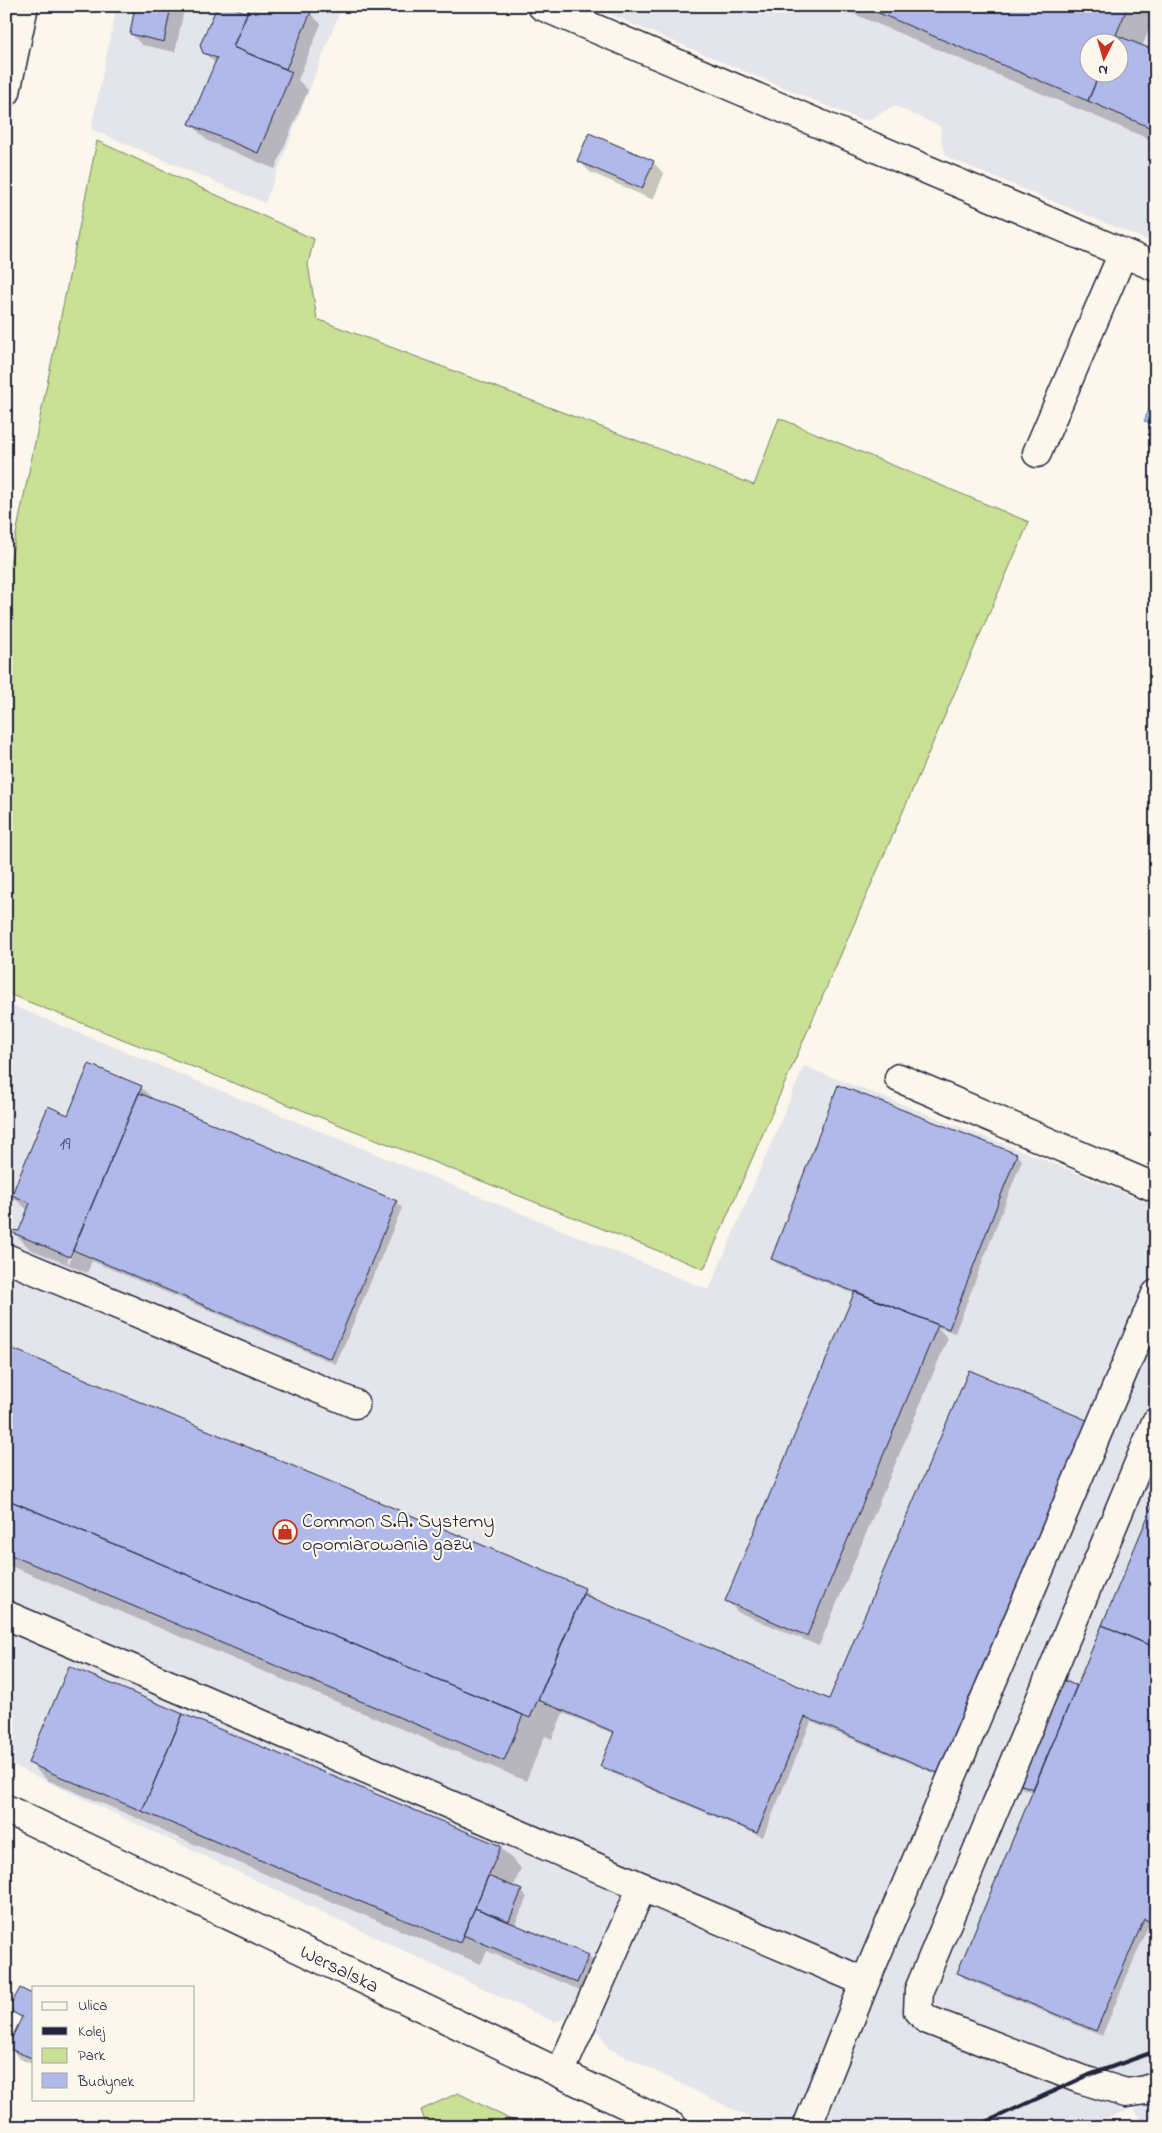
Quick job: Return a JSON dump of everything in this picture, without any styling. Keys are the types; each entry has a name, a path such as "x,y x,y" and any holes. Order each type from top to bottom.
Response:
{"street":[{"path":"7,83 24,6"},
{"path":"542,6 1156,267"},
{"path":"1036,453 1123,253"},
{"path":"899,1078 1156,1188"},
{"path":"6,1258 355,1404"},
{"path":"807,2127 865,1982 1156,1294"},
{"path":"1156,1422 919,1990 918,2011 928,2020 1080,2079 1126,2093 1146,2090 1156,2086"},
{"path":"6,1615 865,1982"},
{"name":"Wersalska","path":"6,1809 673,2127"},
{"path":"560,2073 642,1887"}],"shaded area":[{"path":"117,6 342,6 265,203 91,129"},
{"path":"590,6 1156,6 1156,244 951,159 946,155 942,145 940,126 894,106 868,120 858,119"},
{"path":"6,1003 709,1290 804,1066 1060,1166 1156,1206 1156,2127 1144,2127 1134,2107 1086,2127 769,2127 608,2048 600,2033 568,2017 554,2022 6,1762"}],"green space":[{"path":"97,141 314,239 308,264 317,319 754,485 779,418 1029,522 704,1269 6,993 6,583"},
{"path":"458,2093 525,2127 427,2127 421,2110"}],"water":[{"path":"1156,393 1156,425 1144,421"}],"building":[{"path":"135,6 171,6 164,42 130,34"},
{"path":"219,6 230,6 247,13 233,47 292,72 258,153 189,124 217,58 203,53 200,45"},
{"path":"250,6 297,6 311,12 286,69 233,47"},
{"path":"862,6 1128,6 1117,32 1080,32 1080,82 1096,82 1088,101"},
{"path":"1130,41 1156,51 1156,130 1088,101 1096,82 1130,82"},
{"path":"589,133 654,161 642,189 577,161"},
{"path":"89,1064 142,1086 70,1257 11,1232 12,1230 19,1231 30,1203 7,1193 8,1190 13,1192 48,1106 68,1115"},
{"path":"838,1085 1017,1154 949,1329 771,1259"},
{"path":"139,1093 397,1201 331,1359 73,1250"},
{"path":"855,1291 938,1325 807,1636 725,1601"},
{"path":"6,1346 585,1588 530,1718 6,1499"},
{"path":"969,1370 1096,1424 947,1777 805,1717 757,1833 600,1766 614,1732 538,1700 583,1594 829,1699"},
{"path":"1156,1497 1156,1648 1102,1625"},
{"path":"6,1499 523,1715 504,1761 6,1553"},
{"path":"1102,1625 1156,1648 1156,1924 1144,1919 1096,2031 957,1973"},
{"path":"69,1666 183,1714 142,1811 28,1763"},
{"path":"1063,1680 1077,1686 1033,1789 1019,1784"},
{"path":"183,1714 501,1846 460,1943 142,1811"},
{"path":"488,1876 522,1890 509,1921 475,1908"},
{"path":"475,1908 589,1955 577,1983 463,1935"},
{"path":"20,1988 32,1994 32,2058 7,2048 22,2017 14,2013 10,2006"}],"railway":[{"path":"975,2127 1089,2075 1156,2051"}],"place":[{"name":"Common S.A. Systemy opomiarowania gazu","path":"285,1532"}]}
